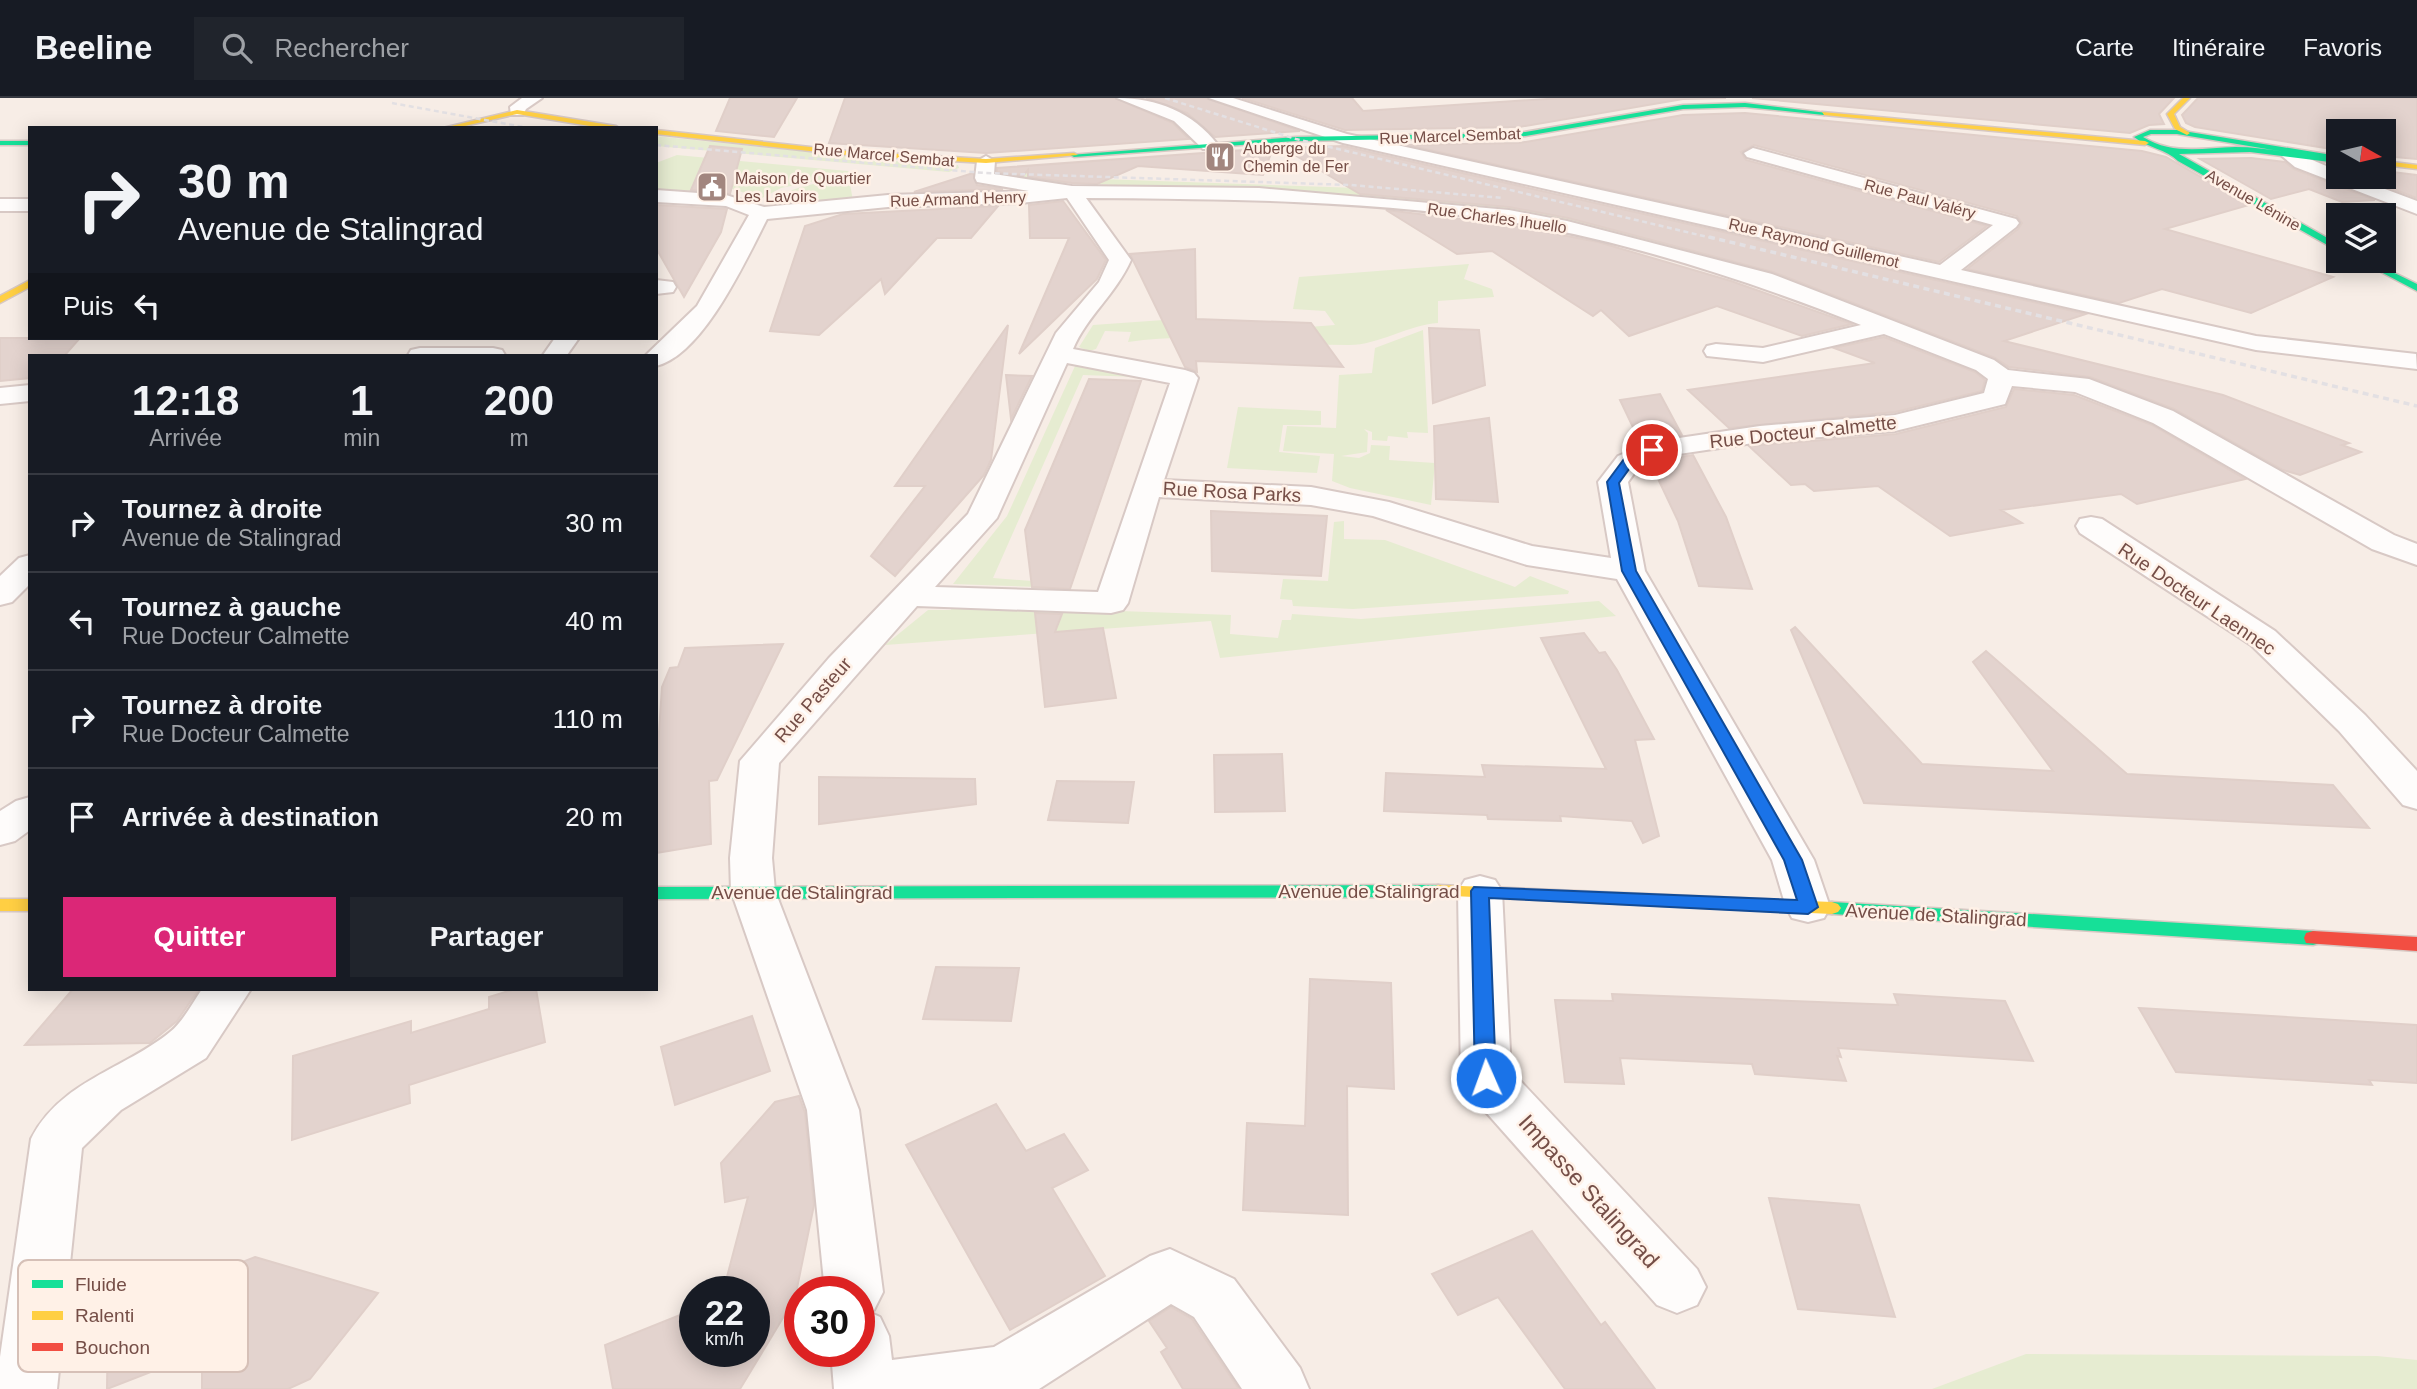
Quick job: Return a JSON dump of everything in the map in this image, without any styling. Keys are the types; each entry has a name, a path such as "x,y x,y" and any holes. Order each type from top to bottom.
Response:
{"street":[{"path":"517,112 518,107 534,98"},
{"path":"1125,98 1180,117 1209,145"},
{"name":"Rue Raymond Guillemot","path":"1217,98 1343,138 2256,343 2416,362"},
{"path":"1628,98 1661,111"},
{"path":"2187,98 2170,114 2177,128 2216,148 2326,158"},
{"name":"Rue Marcel Sembat","path":"658,132 847,153 986,161 1343,138 1519,135 1661,111 1745,105 2033,130 2147,136"},
{"path":"455,126 517,112 604,126"},
{"path":"2147,136 2151,126 2149,114"},
{"path":"2147,136 2187,134"},
{"path":"2147,136 2169,149 2216,148 2326,158"},
{"path":"0,143 28,143"},
{"name":"Avenue Lénine","path":"2216,148 2204,160 2326,225"},
{"name":"Avenue Lénine","path":"2169,149 2326,241"},
{"name":"Rue Paul Valéry","path":"1753,153 2009,223 1945,272"},
{"path":"2291,156 2301,163 2417,208"},
{"name":"Rue Charles Ihuello","path":"986,161 984,178 1072,192 1259,194 1509,216 1567,227 1764,279 1985,365 2001,377"},
{"name":"Rue Armand Henry","path":"760,213 812,212 861,203 1072,192"},
{"name":"Rue Pasteur","path":"852,1276 833,1110 753,891 751,858 760,761 982,519 1068,333 1109,284 1121,260 1072,192"},
{"path":"658,196 729,202 753,207 760,213 708,311 692,331 658,357"},
{"path":"0,205 28,205"},
{"path":"2396,262 2417,273"},
{"path":"2391,273 2417,288"},
{"path":"2,298 28,284"},
{"path":"1716,351 1763,355 1889,326"},
{"path":"1057,354 1185,378 1147,488"},
{"path":"2001,377 2080,385 2164,417 2383,542 2417,555"},
{"name":"Rue Docteur Calmette","path":"1808,907 1793,860 1629,571 1613,482 1628,462 1652,450 1733,438 1895,423 1996,398 2001,377"},
{"path":"0,396 28,393"},
{"name":"Rue Rosa Parks","path":"909,596 1111,603 1147,488 1311,496 1378,508 1527,555 1629,571"},
{"name":"Rue Docteur Laennec","path":"2091,526 2263,638 2352,723 2417,796"},
{"path":"0,831 28,811"},
{"name":"Avenue de Stalingrad","path":"658,893 1480,891 1808,907 2417,944"},
{"name":"Impasse Stalingrad","path":"1480,891 1486,1078 1677,1287"},
{"path":"0,905 28,905"},
{"path":"42,1260 57,1139 103,1096 189,1045 226,991"},
{"path":"891,1389 1005,1382 1170,1274 1214,1298 1278,1389"},
{"path":"863,1367 865,1389"}],"green space":[{"path":"658,136 942,166 958,165 959,168 949,172 658,146"},
{"path":"677,155 858,172 781,188 762,198 732,189 733,179 694,184 691,191 658,189 658,162"},
{"path":"1021,168 1072,178 1359,188 1549,209 1854,293 1595,228 1508,211 1336,194 1048,182 1009,177"},
{"path":"849,178 853,201 779,207 773,204 787,192 797,188"},
{"path":"1469,264 1464,279 1492,289 1494,297 1438,301 1438,323 1416,327 1371,342 1349,345 1183,338 1128,342 1131,332 1105,331 1096,349 1089,351 1079,347 1093,325 1192,318 1202,335 1335,325 1325,311 1293,309 1299,277"},
{"path":"1423,330 1428,433 1407,432 1408,438 1388,436 1387,441 1372,440 1372,432 1364,429 1368,433 1367,452 1341,456 1359,458 1370,453 1371,445 1390,446 1389,460 1435,463 1431,505 1350,488 1332,481 1334,454 1283,451 1287,426 1336,428 1339,375 1372,373 1375,348"},
{"path":"1093,363 1139,373 1137,377 1083,375 993,578 1071,584 1069,588 953,584 1007,516 1075,366"},
{"path":"1238,407 1321,411 1321,425 1283,425 1279,452 1320,456 1317,473 1227,468"},
{"path":"1344,521 1344,539 1385,540 1515,587 1530,576 1569,591 1568,594 1353,609 1293,606 1292,600 1280,599 1283,579 1328,581 1334,522"},
{"path":"1599,601 1616,616 1220,658 1211,621 885,645 928,610 951,610 952,605 1231,615 1230,634 1278,638 1282,620 1291,620 1292,614 1361,619"},
{"path":"2026,1354 2377,1356 2417,1360 2417,1389 1932,1389"}],"building":[{"path":"730,98 797,98 774,137 716,131"},
{"path":"845,98 1115,98 1173,123 1189,139 986,153 829,143"},
{"path":"1146,98 1206,98 1300,131 1215,137 1187,113"},
{"path":"1242,98 1352,98 1363,111 1562,98 1726,98 1683,99 1519,127 1345,130"},
{"path":"1752,98 2174,98 2159,114 2164,124 2149,125 2130,133"},
{"path":"2198,98 2417,98 2417,159 2396,157 2396,119 2326,119 2326,148 2195,127 2186,123 2182,115"},
{"path":"1745,113 2142,151 2166,157 2249,205 2165,229 2333,277 2251,313 2162,289 2119,303 1967,269 2018,229 2022,223 2017,216 1754,145 1741,152 1746,160 1987,226 1939,262 1407,145 1519,143 1683,115"},
{"path":"710,146 742,149 730,194 691,190"},
{"path":"1343,146 2086,314 2004,341 2223,395 2349,443 2342,445 2361,452 2300,475 2283,470 2174,409 2090,377 2009,367 1995,358 1773,272 1568,218 1509,207 1360,194 1283,148"},
{"path":"1273,148 1263,175 1138,166 1097,184 1028,177 1028,170 1023,176 997,172 997,168"},
{"path":"2251,158 2285,162 2294,169 2326,181 2326,189 2346,189 2375,200 2342,202 2309,189 2271,199 2200,159"},
{"path":"2396,172 2417,175 2417,198 2393,189 2396,189"},
{"path":"973,173 977,185 1003,189 914,192"},
{"path":"1063,201 1106,260 1097,279 1019,354 1069,238 1030,238 1029,205"},
{"path":"658,205 727,209 721,232 684,297 658,252"},
{"path":"998,206 971,238 937,238 885,294 881,279 819,335 770,331 805,226 843,214"},
{"path":"1386,210 1510,225 1598,242 1731,281 1852,324 1802,336 1717,306 1629,336 1601,310 1593,316 1492,251 1457,254"},
{"path":"1195,249 1196,319 1311,323 1343,367 1196,361 1197,372 1185,367 1130,254"},
{"path":"1008,325 991,460 984,475 895,576 871,556 925,486 895,486"},
{"path":"1429,328 1479,330 1485,385 1433,403"},
{"path":"1884,337 1975,372 1985,380 1982,391 1895,412 1729,428 1688,390 1875,363 1834,348"},
{"path":"0,338 78,340 66,354 28,354 28,378 0,381"},
{"path":"1006,375 1032,376 1011,419"},
{"path":"1089,379 1141,381 1070,589 1032,587 1025,530"},
{"path":"2014,389 2074,395 2152,425 2245,479 2137,504 2121,494 2001,510 2022,523 1950,536 1878,486 1814,491 1805,484 1791,485 1749,446 1896,434 2006,407"},
{"path":"1660,394 1682,435 1641,444 1620,400"},
{"path":"1489,418 1498,502 1436,499 1434,426"},
{"path":"1693,455 1726,517 1752,589 1699,586 1678,521 1651,464"},
{"path":"1211,511 1327,516 1321,576 1212,571"},
{"path":"1035,613 1062,614 1055,632 1103,628 1116,698 1045,707"},
{"path":"1795,627 1922,764 2053,771 1973,662 1986,651 2127,774 2333,785 2369,828 1864,803 1791,630"},
{"path":"1584,633 1599,653 1605,652 1617,670 1654,739 1635,740 1659,836 1643,843 1632,821 1560,816 1561,821 1488,819 1487,815 1384,811 1386,773 1485,777 1482,765 1606,769 1541,638"},
{"path":"783,644 717,780 709,781 711,844 658,853 658,747 662,687 670,668 678,667 685,648"},
{"path":"1282,754 1285,811 1215,812 1214,755"},
{"path":"819,777 975,779 976,804 819,824"},
{"path":"1057,781 1134,782 1128,823 1048,820"},
{"path":"936,967 1019,968 1011,1021 923,1019"},
{"path":"1310,979 1391,983 1394,1089 1347,1086 1348,1215 1243,1210 1247,1123 1305,1126"},
{"path":"71,991 198,991 177,1021 150,1043 25,1045"},
{"path":"508,991 536,991 545,1042 409,1085 410,1103 292,1140 293,1056 411,1021 411,1033 489,1009 489,997"},
{"path":"1612,994 1898,1005 1894,994 2005,1001 2033,1061 1838,1048 1841,1057 1837,1056 1846,1081 1755,1074 1752,1064 1620,1058 1624,1084 1565,1082 1555,1000 1613,1001"},
{"path":"2139,1008 2417,1025 2417,1083 2369,1080 2372,1085 2176,1072"},
{"path":"752,1016 770,1071 675,1105 661,1047"},
{"path":"799,1096 805,1113 814,1205 799,1276 784,1276 784,1316 770,1339 770,1276 727,1276 748,1197 725,1202 721,1163 775,1102"},
{"path":"996,1104 1026,1151 1064,1134 1088,1170 1052,1188 1105,1276 1010,1330 906,1145"},
{"path":"1769,1198 1859,1205 1895,1317 1798,1309"},
{"path":"1532,1231 1601,1325 1605,1322 1655,1389 1565,1389 1498,1297 1458,1315 1432,1274"},
{"path":"255,1257 378,1293 310,1379 288,1389 202,1389 202,1372 248,1372 247,1260"},
{"path":"1171,1307 1192,1319 1239,1389 1183,1389 1161,1352 1167,1348 1149,1321"},
{"path":"679,1315 679,1367 753,1367 740,1389 613,1389 605,1345"},
{"path":"107,1372 151,1372 107,1389"}],"railway":[{"path":"1165,98 1296,139 1716,239"},
{"path":"392,103 518,126"},
{"path":"658,145 985,173 1351,185 1503,198"},
{"path":"1709,237 2417,406"}],"traffic: fast":[{"path":"1074,155 1296,139 1519,135 1683,107 1745,105 1824,113"},
{"path":"2326,156 2177,132 2150,132 2138,137 2150,145 2178,151 2250,150 2326,159"},
{"path":"0,143 28,143"},
{"path":"2171,150 2181,159 2326,241"},
{"path":"2388,273 2417,288"},
{"path":"658,893 1438,891"},
{"path":"1832,908 2313,938"}],"traffic: slow":[{"path":"2187,98 2170,114 2177,128 2187,133"},
{"path":"455,126 517,112 604,126"},
{"path":"1824,113 2145,143"},
{"path":"658,132 847,153 986,161 1074,155"},
{"path":"2396,164 2417,167"},
{"path":"0,300 28,284"},
{"path":"1438,891 1832,908"},
{"path":"0,905 28,905"}],"traffic: jam":[{"path":"2313,938 2417,944"}],"place":[{"name":"Auberge du Chemin de Fer","path":"1220,157"},
{"name":"Maison de Quartier Les Lavoirs","path":"712,187"}],"route":[{"path":"1486,1078 1480,891 1808,907 1793,860 1629,571 1613,482 1628,462 1652,450"}]}
